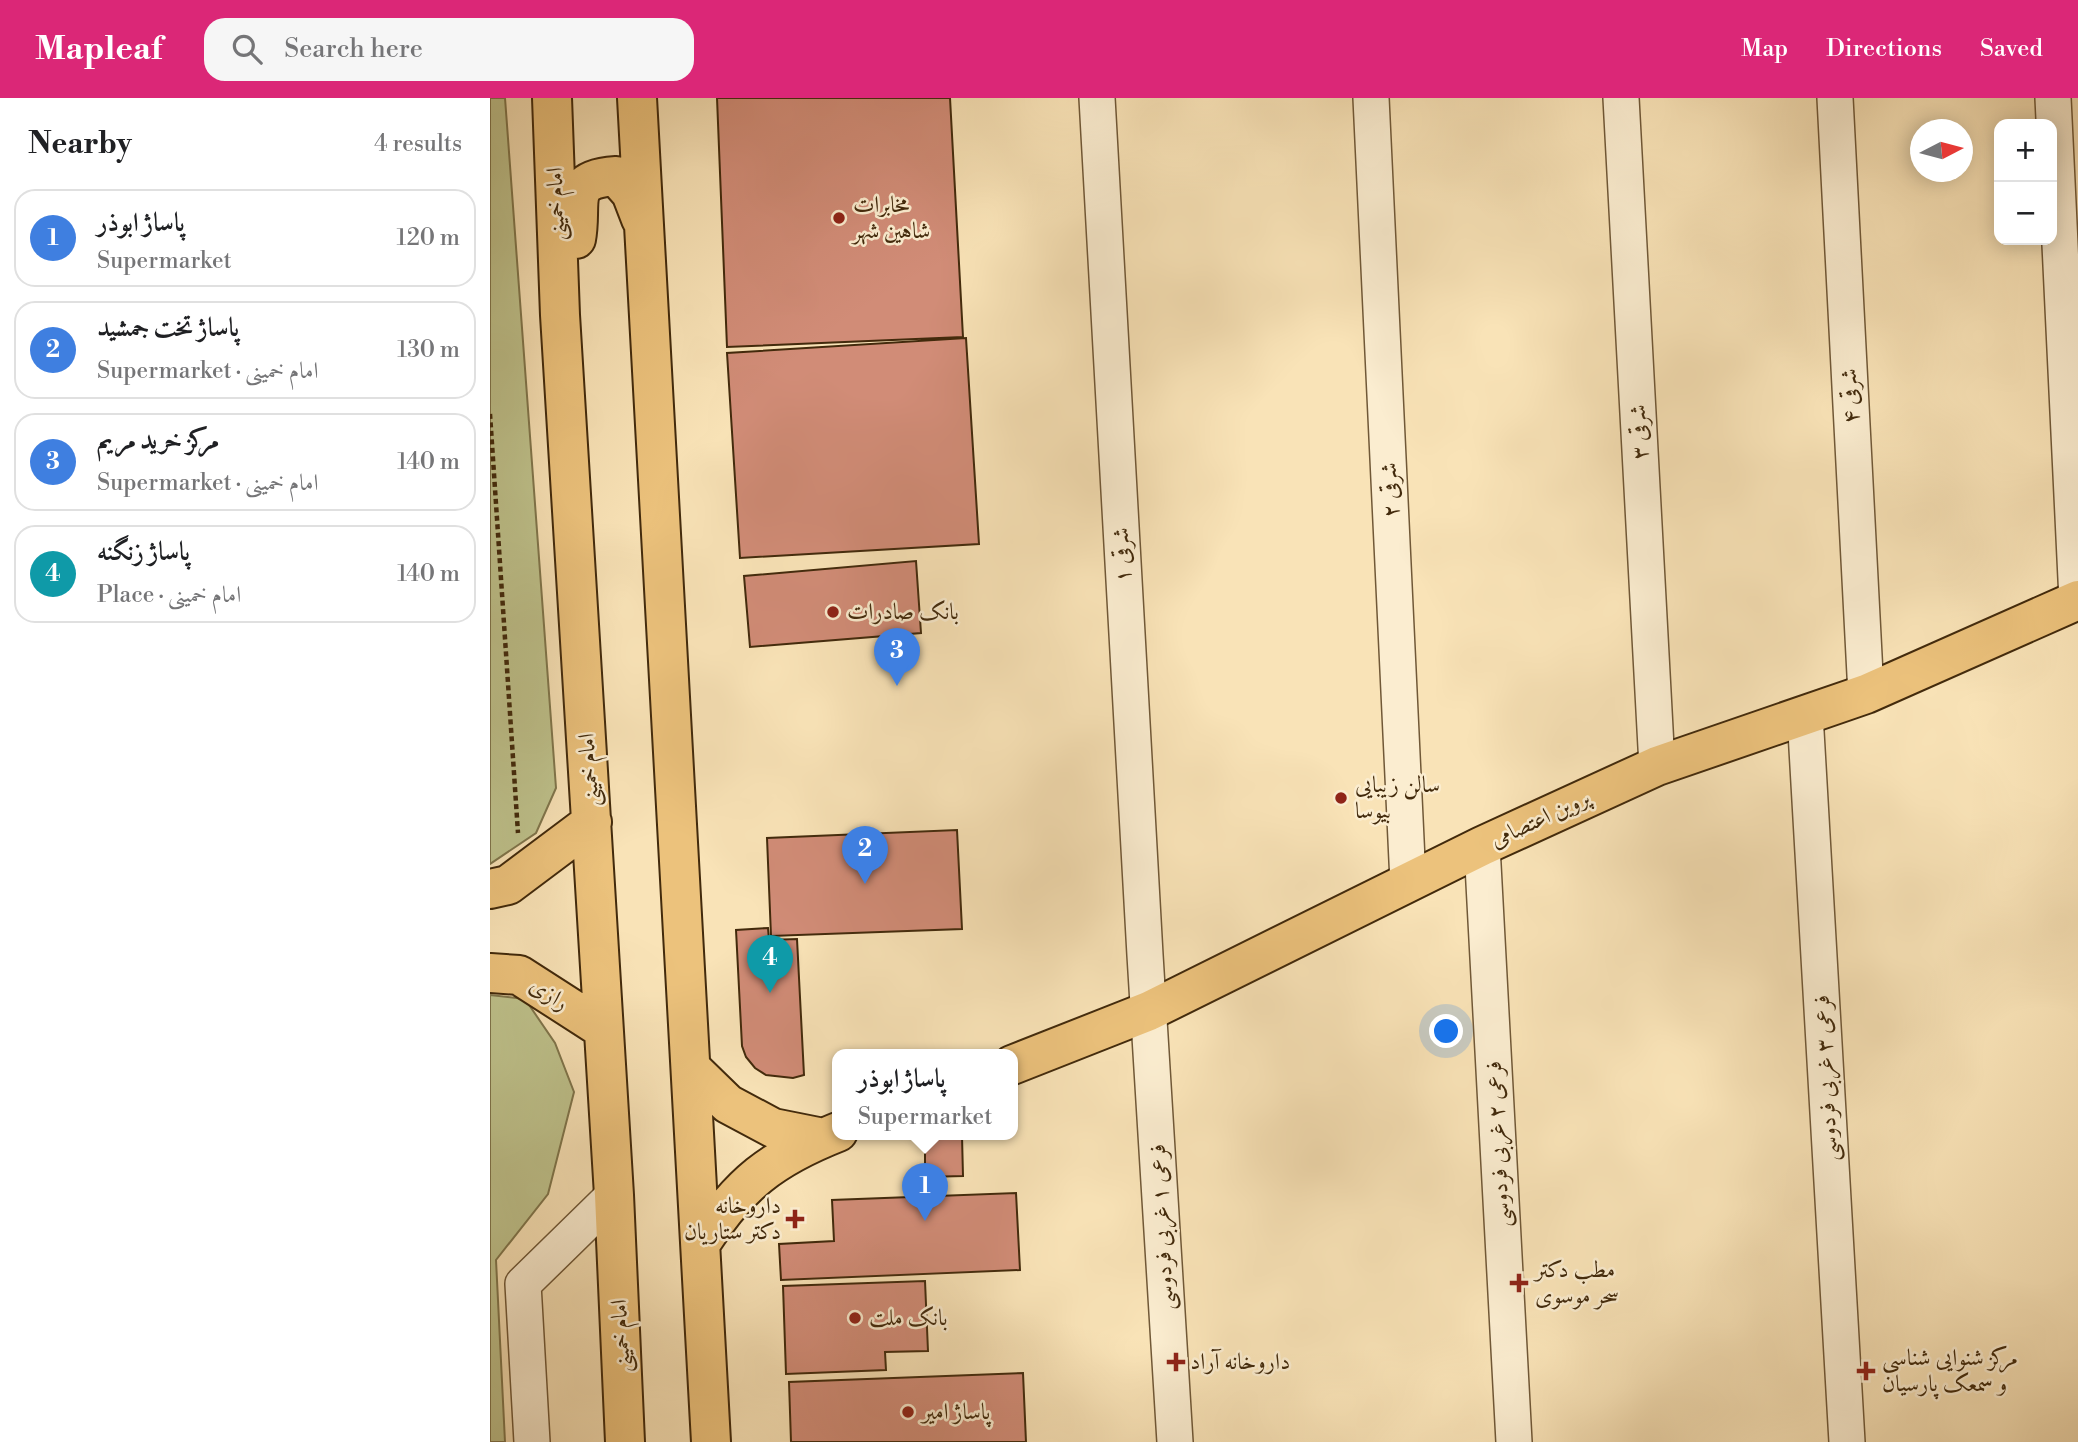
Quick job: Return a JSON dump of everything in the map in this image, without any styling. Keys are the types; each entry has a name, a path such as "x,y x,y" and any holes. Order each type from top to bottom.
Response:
{"main road":[{"name":"امام خمینی","path":"552,98 560,315 614,1195 625,1442"},
{"path":"637,98 711,1442"},
{"path":"560,315 578,228 578,197 588,181 616,176 631,193 645,230"},
{"name":"پروین اعتصامی","path":"1018,1063 1149,1011 1482,846 1657,766 1866,694 2078,600"},
{"path":"506,882 592,822"},
{"name":"رازی","path":"490,973 519,975 603,1029"},
{"path":"692,1069 728,1104 773,1128 830,1135"},
{"path":"701,1243 737,1192 782,1158 830,1135"}],"street":[{"name":"۱ شرقی","path":"1097,98 1149,1011"},
{"name":"۲ شرقی","path":"1371,98 1408,882"},
{"name":"۳ شرقی","path":"1621,98 1657,766"},
{"name":"۴ شرقی","path":"1835,98 1866,694"},
{"path":"2053,98 2078,600"},
{"name":"فرعی ۳ غربی فردوسی","path":"1805,714 1847,1442"},
{"name":"فرعی ۲ غربی فردوسی","path":"1482,846 1514,1442"},
{"name":"فرعی ۱ غربی فردوسی","path":"1149,1011 1175,1442"},
{"path":"532,1442 523,1284 614,1195"}],"path":[{"path":"490,414 506,882"}],"green space":[{"path":"490,98 505,98 556,788 536,833 490,864"},
{"path":"490,995 525,999 555,1043 574,1092 548,1194 496,1260 505,1442 490,1442"}],"building":[{"name":"مخابرات شاهین شهر","path":"717,98 950,98 963,337 727,347"},
{"path":"966,338 979,544 740,558 727,353"},
{"name":"بانک صادرات","path":"916,561 921,633 750,647 744,576"},
{"path":"957,830 962,929 771,936 767,838"},
{"path":"768,928 769,940 797,939 804,1075 793,1078 766,1075 755,1068 746,1057 742,1046 736,930"},
{"path":"925,1140 962,1140 963,1176 925,1177"},
{"path":"1016,1193 1020,1270 781,1280 779,1244 834,1241 832,1200"},
{"name":"بانک ملت","path":"925,1281 928,1351 885,1352 886,1370 786,1374 783,1286"},
{"name":"پاساژ امیر","path":"1023,1373 1026,1442 791,1442 789,1382"}],"place":[{"name":"مخابرات شاهین شهر","path":"839,218"},
{"name":"بانک صادرات","path":"833,612"},
{"name":"مرکز خرید مریم","path":"897,686"},
{"name":"سالن زیبایی بیوسا","path":"1341,798"},
{"name":"پاساژ تخت جمشید","path":"865,884"},
{"name":"پاساژ زنگنه","path":"770,993"},
{"name":"داروخانه دکتر ستاریان","path":"795,1219"},
{"name":"پاساژ ابوذر","path":"925,1221"},
{"name":"مطب دکتر سحر موسوی","path":"1519,1283"},
{"name":"بانک ملت","path":"855,1318"},
{"name":"داروخانه آراد","path":"1176,1362"},
{"name":"مرکز شنوایی شناسی و سمعک پارسیان","path":"1866,1371"},
{"name":"پاساژ امیر","path":"908,1412"}]}
